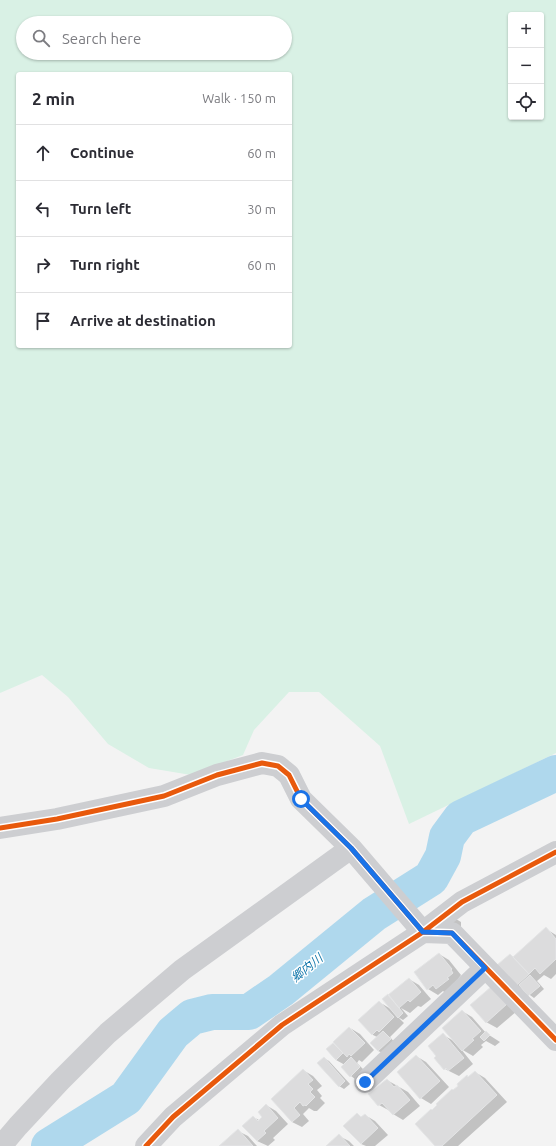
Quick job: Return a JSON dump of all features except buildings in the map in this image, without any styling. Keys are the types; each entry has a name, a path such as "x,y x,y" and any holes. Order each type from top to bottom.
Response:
{"street":[{"path":"0,828 57,819 164,796 217,775 262,763 278,766 289,775 301,799 351,848 423,932 452,933 556,1040"},
{"path":"1,1146 60,1080 108,1033 176,974 351,848"},
{"path":"146,1146 174,1117 282,1025 423,932 462,902 556,852"},
{"path":"365,1082 485,968"}],"green space":[{"path":"0,0 556,0 556,753 409,824 380,746 319,692 289,692 254,730 243,755 191,775 149,768 108,744 68,697 42,675 0,693"}],"waterway":[{"name":"郷内川","path":"49,1146 126,1098 173,1033 192,1017 212,1012 249,1012 281,990 374,914 431,878 443,856 447,837 461,818 556,773"}],"cycle path":[{"path":"0,828 57,819 164,796 217,775 262,763 278,766 289,775 301,799 351,848 423,932 452,933 556,1040"},
{"path":"146,1146 173,1117 282,1025 423,932 462,902 556,852"}],"route":[{"path":"301,799 351,848 423,932 452,933 485,968 365,1082"}]}
